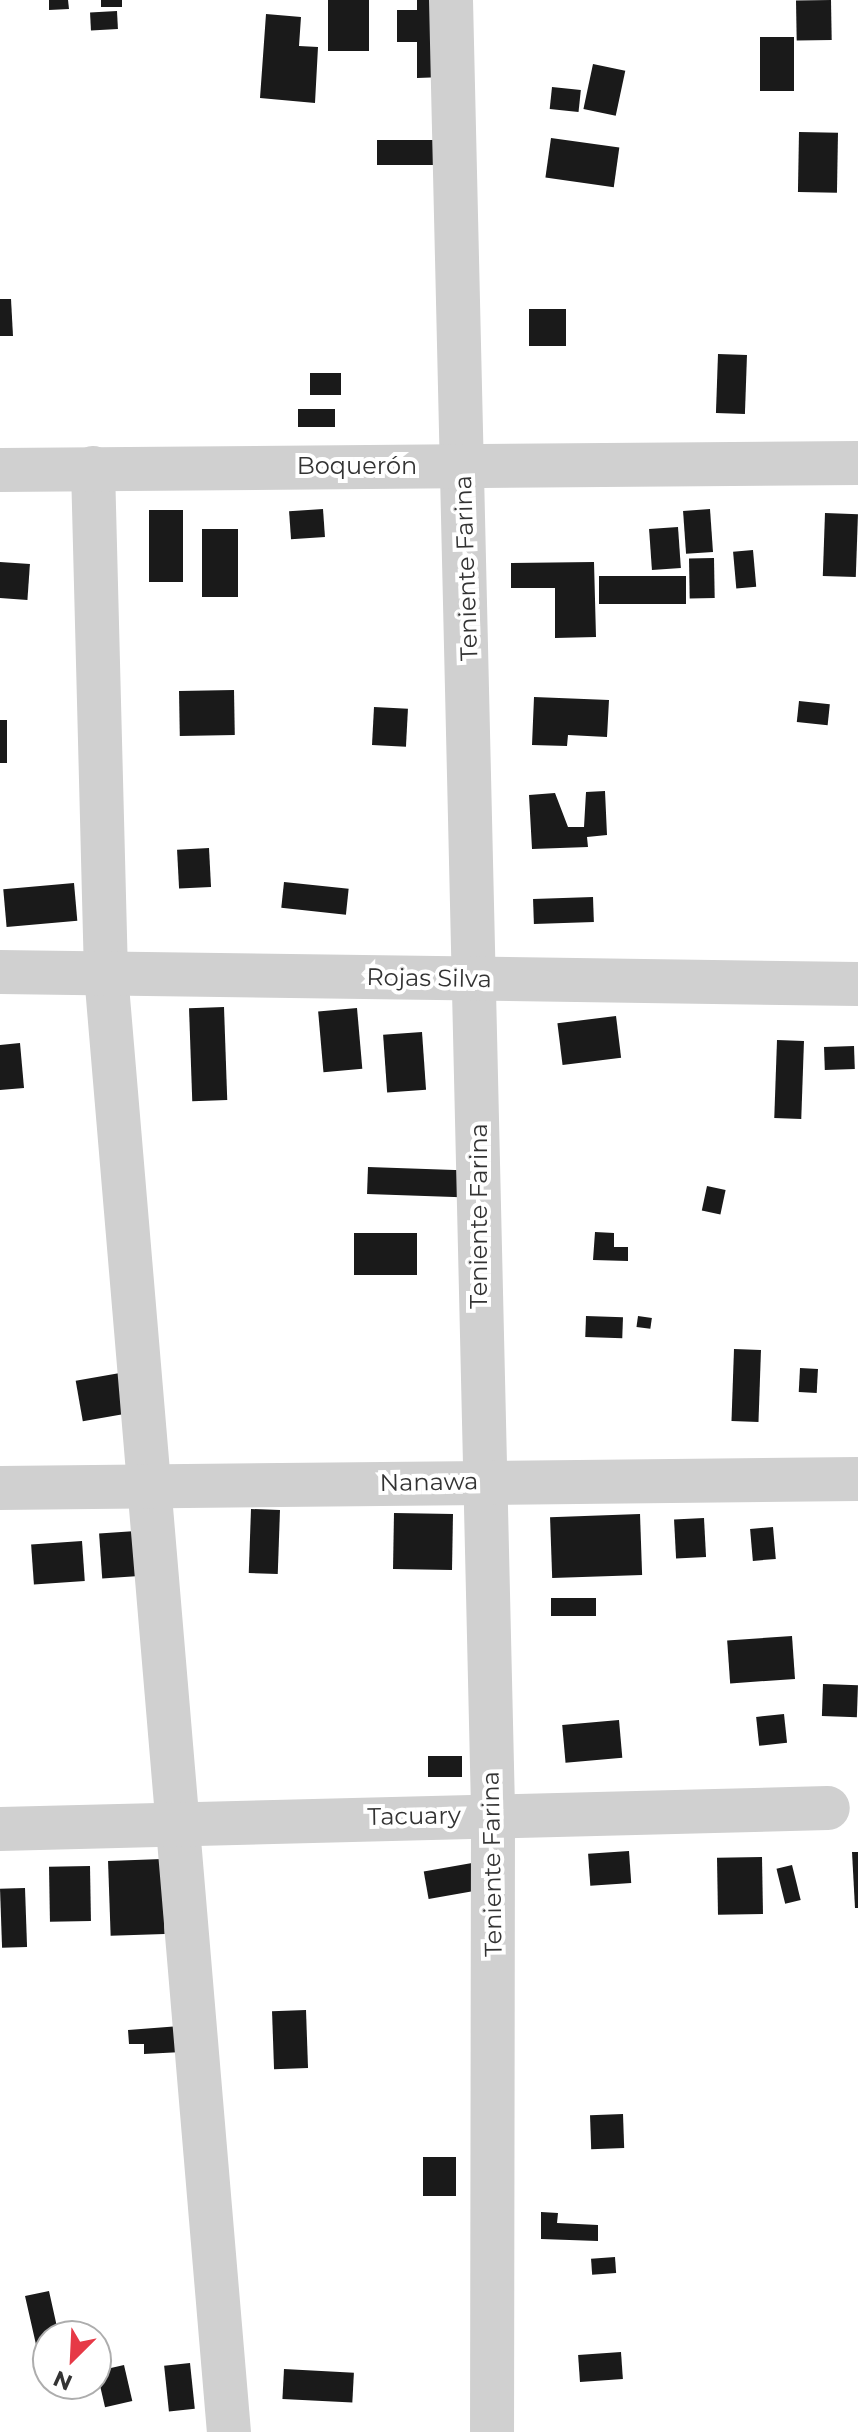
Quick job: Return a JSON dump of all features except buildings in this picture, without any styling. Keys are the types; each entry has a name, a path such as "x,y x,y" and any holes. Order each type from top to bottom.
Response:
{"street":[{"name":"Teniente Farina","path":"451,0 478,979 480,1482 493,1814 492,2432"},
{"name":"Boquerón","path":"0,470 858,463"},
{"path":"93,468 106,974 182,1820 229,2432"},
{"name":"Rojas Silva","path":"0,972 858,984"},
{"name":"Nanawa","path":"0,1488 858,1479"},
{"name":"Tacuary","path":"0,1829 182,1820 828,1808"}]}
